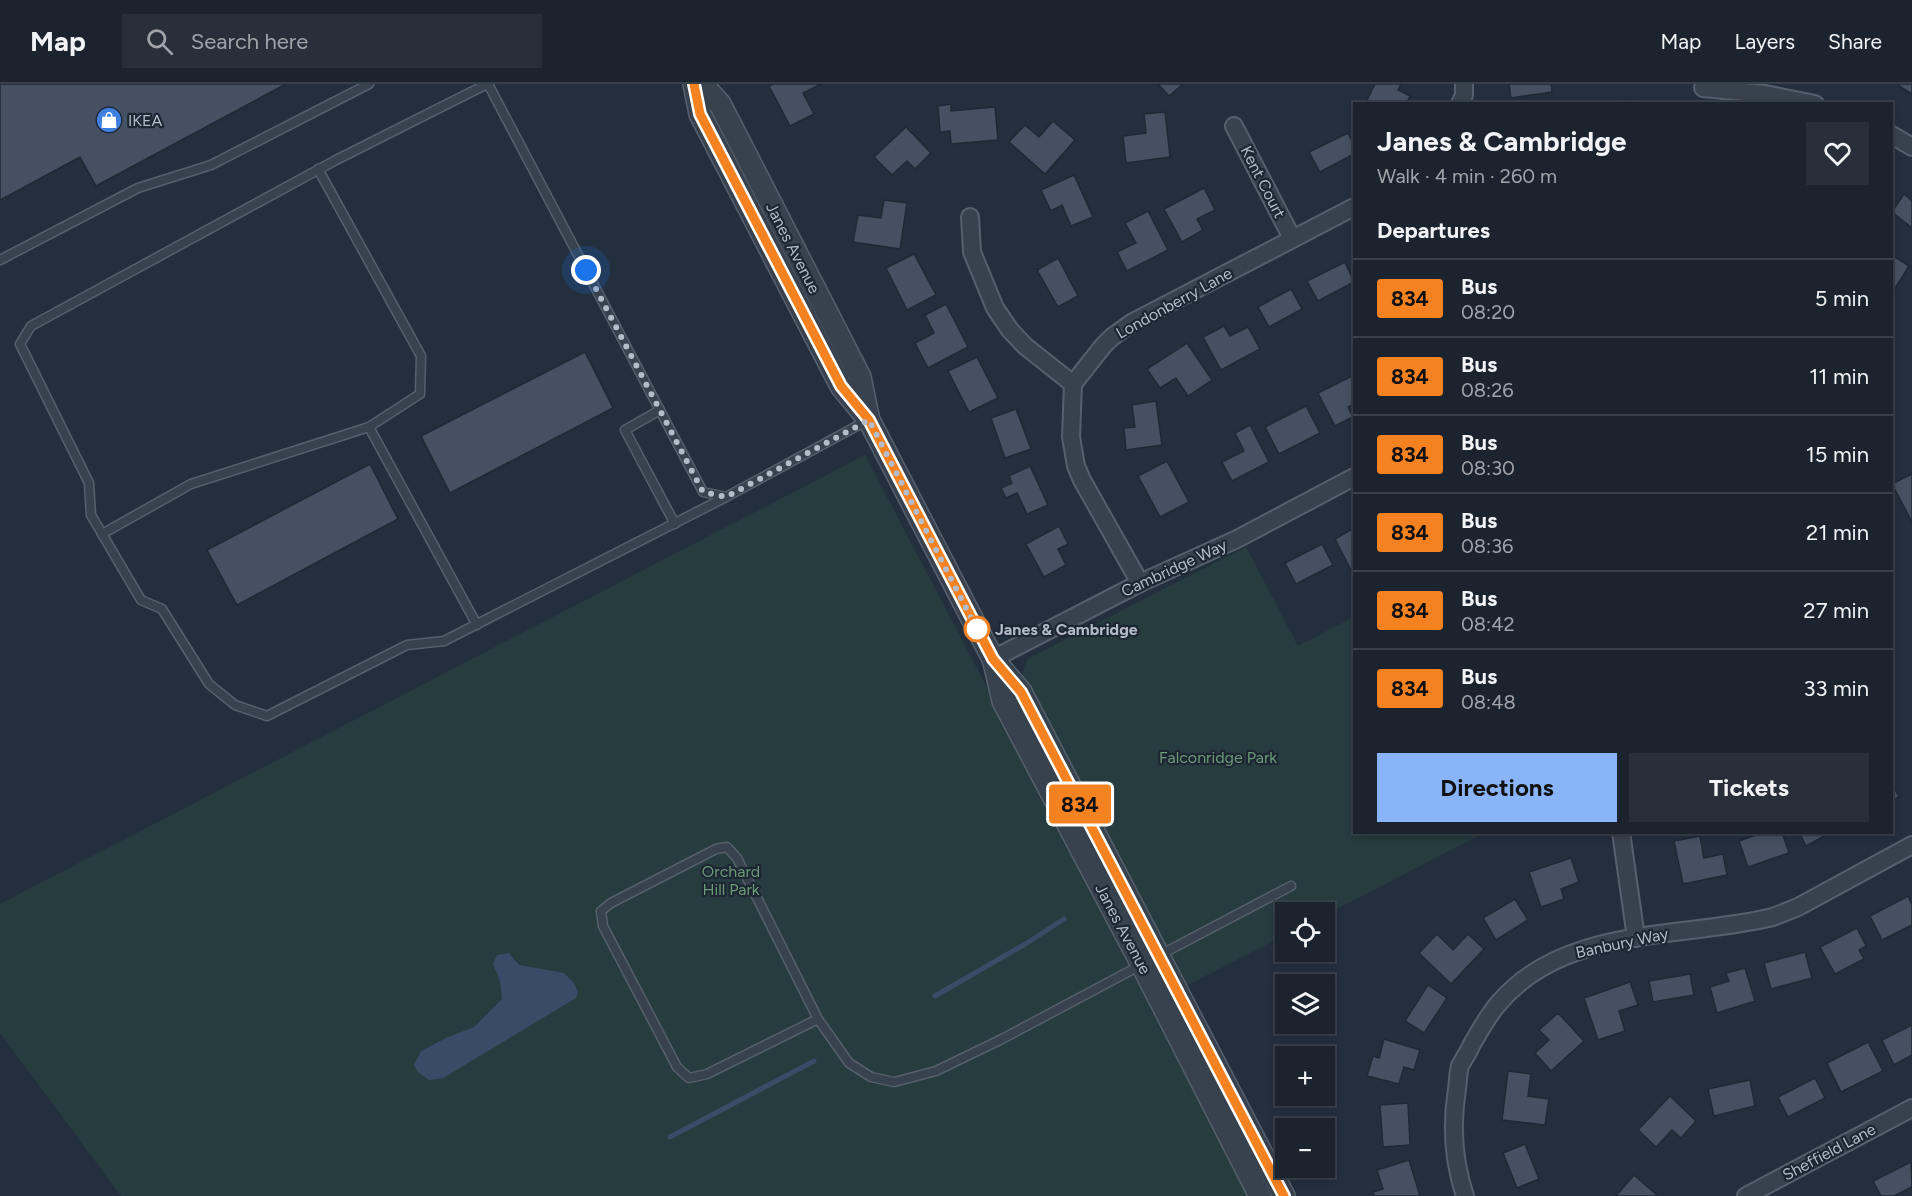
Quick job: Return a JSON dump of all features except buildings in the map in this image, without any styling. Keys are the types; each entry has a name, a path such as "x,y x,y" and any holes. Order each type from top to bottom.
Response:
{"street":[{"name":"Janes Avenue","path":"694,84 700,114 841,386 869,420 993,659 1021,692 1151,960 1260,1196"},
{"name":"Janes Avenue","path":"702,84 720,104 860,377 869,420"},
{"path":"1461,102 1464,95 1464,84"},
{"path":"1702,92 1765,94 1805,102"},
{"name":"Kent Court","path":"1234,126 1292,238"},
{"path":"1893,136 1912,147"},
{"name":"Londonberry Lane","path":"1073,384 1103,346 1133,322 1353,208"},
{"path":"970,217 972,252 995,309 1025,346 1073,384 1071,437 1076,466 1140,583"},
{"name":"Cambridge Way","path":"993,659 1140,583 1237,539 1353,478"},
{"path":"1620,834 1636,938"},
{"name":"Banbury Way","path":"1465,1196 1455,1159 1453,1135 1453,1111 1460,1066 1483,1025 1498,1004 1531,974 1551,962 1594,946 1773,917 1798,907 1912,845"},
{"name":"Janes Avenue","path":"1151,960 1284,1196"},
{"name":"Sheffield Lane","path":"1746,1196 1912,1108"}],"lane":[{"path":"0,260 138,188 211,165 369,84"},
{"path":"726,497 703,492 487,84 318,169 31,326 20,344 89,483 91,515 141,600 162,609 209,684 235,705 267,716 406,645 444,641 477,625 675,524 726,497 869,420"},
{"path":"102,534 191,484 369,427 420,394 421,356 318,169"},
{"path":"660,410 625,430 675,524"},
{"path":"369,427 477,625"},
{"path":"818,1019 707,1074 689,1078 677,1067 603,926 601,911 611,903 716,849 727,848 737,858 818,1019 849,1063 871,1077 894,1082 936,1071 1002,1040 1291,886"}],"green space":[{"name":"Orchard Hill Park","path":"865,455 1148,994 1249,1196 121,1196 0,1033 0,904"},
{"name":"Falconridge Park","path":"1246,547 1298,646 1353,618 1353,834 1482,834 1335,910 1335,902 1275,902 1275,940 1184,987 1023,684 1024,667 1029,658"}],"water":[{"path":"509,953 519,965 564,973 574,983 578,992 576,998 443,1078 429,1080 418,1072 414,1065 421,1051 474,1027 502,999 500,981 493,964 497,955"}],"waterway":[{"path":"935,996 1064,919"},
{"path":"670,1137 814,1061"}],"bus line":[{"name":"834","path":"694,84 700,114 841,386 869,420 993,659 1021,692 1284,1196"}],"place":[{"name":"IKEA","path":"109,120"},
{"name":"Janes & Cambridge","path":"977,629"}],"route":[{"path":"586,270 703,492 726,497 869,420 982,639 977,629"}]}
